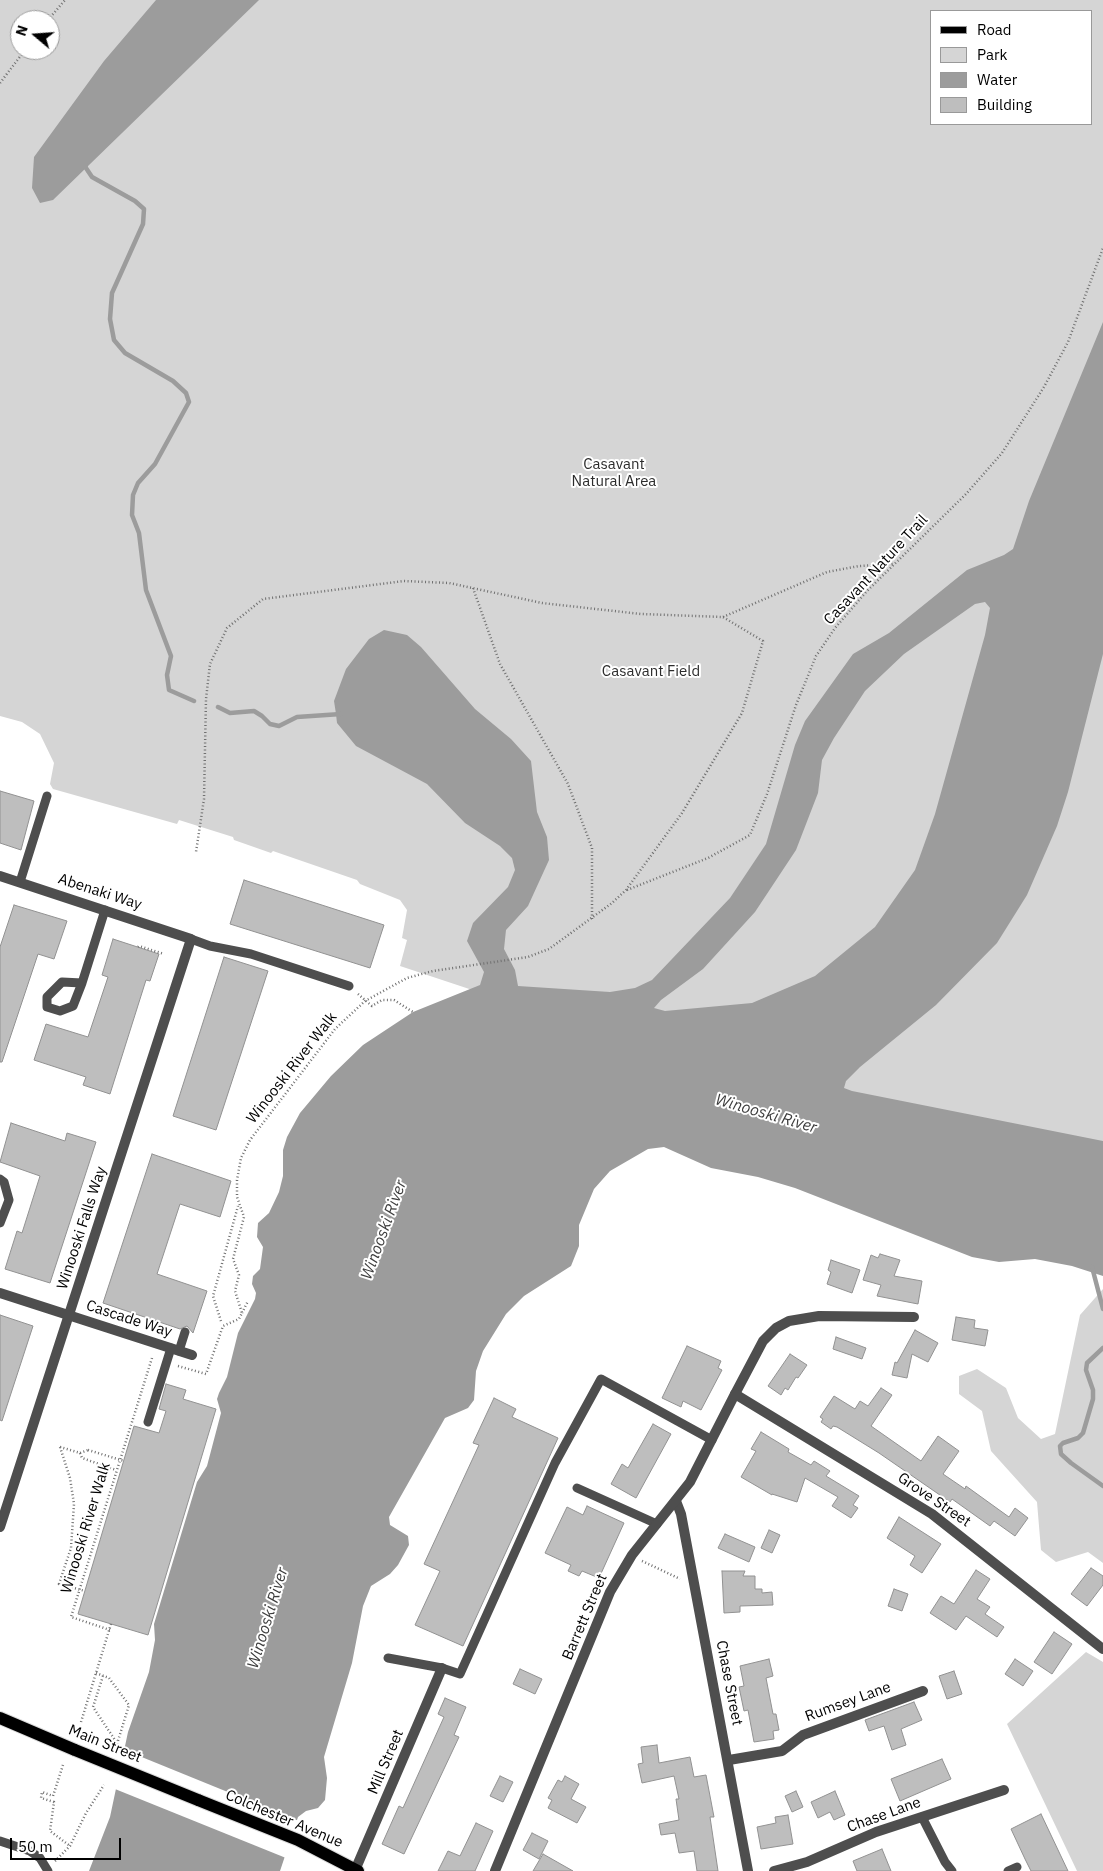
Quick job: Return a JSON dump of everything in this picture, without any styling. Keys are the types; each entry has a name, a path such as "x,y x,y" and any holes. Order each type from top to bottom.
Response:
{"main road":[{"name":"Main Street","path":"0,1718 198,1800"},
{"name":"Colchester Avenue","path":"198,1800 331,1855 357,1870"}],"street":[{"name":"Abenaki Way","path":"0,876 191,939"},
{"name":"Winooski Falls Way","path":"0,1527 191,939"},
{"name":"Cascade Way","path":"0,1293 192,1355"},
{"path":"735,1394 763,1341 776,1328 789,1321 819,1316 914,1317"},
{"name":"Barrett Street","path":"495,1871 610,1592 632,1555 690,1482 735,1394"},
{"name":"Grove Street","path":"735,1394 932,1514 1103,1649"},
{"name":"Chase Street","path":"676,1501 681,1514 729,1760 748,1871"},
{"name":"Mill Street","path":"357,1870 442,1668"},
{"name":"Rumsey Lane","path":"729,1760 782,1751 803,1735 923,1691"},
{"name":"Chase Lane","path":"774,1871 807,1862 876,1832 1004,1790"}],"lane":[{"path":"20,882 47,796"},
{"path":"82,983 105,910"},
{"path":"191,939 210,946 251,954 349,986"},
{"path":"0,1179 4,1182 9,1200 2,1211 0,1223"},
{"path":"148,1422 175,1350 185,1332"},
{"path":"388,1658 442,1668 460,1674 555,1463 601,1379 712,1440"},
{"path":"577,1488 657,1524"},
{"path":"922,1817 945,1862 952,1871"},
{"path":"0,1841 30,1851 40,1858 47,1870"}],"path":[{"path":"56,10 64,0"},
{"path":"0,83 17,60"},
{"name":"Casavant Nature Trail","path":"626,890 708,858 750,835 767,794 788,729 816,656 835,628 894,564 966,494 1002,453 1044,387 1068,342 1103,248"},
{"path":"196,852 204,799 206,699 210,664 227,628 263,599 404,581 449,583 542,603 641,614 723,617 827,572 859,566 894,564"},
{"path":"472,588 500,664 568,784 592,848 592,919"},
{"path":"626,890 682,813 742,713 763,641 723,617"},
{"name":"Winooski River Walk","path":"242,1313 235,1291 239,1275 233,1259 244,1217 236,1190 238,1170 250,1140 335,1029 366,1001 387,988 415,975 528,957 549,949 592,919 626,890"},
{"path":"138,947 164,954"},
{"path":"366,1001 372,1006 382,1000 394,1000 413,1012"},
{"name":"Winooski River Walk","path":"221,1321 213,1296 239,1205"},
{"path":"177,1366 206,1374 222,1326 239,1319 248,1301"},
{"name":"Winooski River Walk","path":"110,1630 71,1617 152,1358"},
{"path":"85,1591 59,1584 71,1548 74,1504 70,1478 60,1447 80,1453 88,1450 124,1461"},
{"path":"80,1453 82,1458 116,1470"},
{"path":"641,1560 680,1579"},
{"path":"81,1722 111,1624"},
{"path":"96,1674 103,1676 109,1678 129,1705 117,1744 93,1707 103,1676"},
{"path":"63,1765 53,1796 42,1792 41,1798 54,1802 50,1831 70,1846"},
{"path":"47,1870 63,1856 70,1846 86,1813 104,1785"}],"green space":[{"name":"Casavant Natural Area","path":"0,0 1103,0 1103,1176 846,1114 400,966 407,940 402,938 407,910 400,900 360,884 357,880 273,851 271,853 234,840 233,837 179,820 177,824 53,789 50,784 54,763 40,734 22,722 0,716"},
{"path":"1103,1289 1103,1563 1088,1552 1056,1562 1041,1550 1037,1502 991,1451 982,1411 959,1394 959,1376 977,1369 1006,1388 1018,1418 1041,1439 1055,1434 1080,1315"},
{"path":"1086,1652 1103,1662 1103,1871 1077,1871 1007,1724"}],"water":[{"path":"156,0 259,0 53,200 40,203 32,188 34,157 104,61"},
{"name":"Winooski River","path":"1103,322 1103,654 1068,792 1057,826 1027,895 997,943 936,1005 860,1067 846,1081 844,1088 1103,1141 1103,1276 1072,1266 1035,1259 999,1262 972,1257 795,1188 758,1177 711,1168 664,1147 648,1149 610,1171 594,1189 579,1225 579,1246 571,1266 524,1296 506,1314 483,1351 476,1371 474,1400 468,1408 445,1418 389,1517 390,1525 408,1536 409,1545 398,1565 390,1574 371,1586 363,1606 352,1663 324,1757 327,1778 325,1800 318,1808 306,1811 298,1817 280,1871 89,1871 110,1817 128,1732 149,1672 155,1640 154,1624 197,1482 207,1466 221,1413 217,1399 227,1377 238,1333 255,1299 256,1293 252,1284 253,1276 260,1269 263,1247 257,1237 258,1223 269,1213 279,1192 283,1176 283,1150 287,1137 300,1113 331,1076 363,1045 413,1012 480,985 484,972 467,941 473,923 508,887 515,870 512,858 500,846 465,823 427,784 356,746 337,723 334,701 346,669 369,639 384,630 407,635 421,647 475,709 511,739 531,761 537,812 547,837 549,860 528,906 506,930 504,949 515,970 518,986 610,992 635,988 652,980 730,898 766,844 795,745 805,721 853,654 889,633 967,570 1004,555 1013,549 1029,501","holes":["985,602 990,608 985,635 935,814 915,870 875,927 815,976 752,1003 665,1011 654,1008 661,1000 703,969 755,912 796,850 818,793 822,760 865,691 904,654 975,604"]}],"pier":[{"path":"122,1749 299,1821 286,1858 115,1789"}],"building":[{"path":"0,791 34,801 21,850 0,843"},
{"path":"244,880 384,925 370,968 230,924"},
{"path":"14,905 67,921 54,959 38,954 2,1062 0,1062 0,947"},
{"path":"113,939 159,954 150,981 146,980 110,1094 83,1085 86,1077 34,1060 46,1024 88,1037 108,977 102,975"},
{"path":"224,957 268,971 216,1130 173,1116"},
{"path":"11,1123 65,1141 67,1133 96,1142 50,1283 5,1269 17,1231 22,1233 40,1176 0,1162"},
{"path":"152,1154 231,1181 220,1217 180,1204 157,1274 207,1291 193,1333 187,1326 180,1329 103,1303"},
{"path":"880,1254 900,1260 894,1276 922,1281 918,1304 877,1296 881,1285 863,1280 871,1255 878,1258"},
{"path":"831,1260 860,1270 852,1293 827,1284 831,1272 828,1270"},
{"path":"0,1315 33,1326 2,1421 0,1420"},
{"path":"956,1317 975,1320 974,1328 988,1330 985,1346 952,1340"},
{"path":"915,1330 938,1343 928,1362 912,1354 907,1378 892,1375 895,1362 897,1363"},
{"path":"836,1337 866,1348 862,1359 833,1349"},
{"path":"687,1346 721,1361 718,1368 722,1370 701,1410 683,1401 681,1407 662,1398"},
{"path":"790,1354 807,1365 788,1390 785,1388 781,1395 768,1386"},
{"path":"166,1384 186,1390 183,1399 216,1409 148,1635 78,1614 134,1426 159,1433 166,1411 159,1409"},
{"path":"881,1388 892,1395 871,1426 921,1461 938,1436 959,1451 943,1474 965,1489 966,1486 1009,1517 1015,1508 1028,1518 1015,1536 994,1521 990,1526 952,1499 950,1502 879,1453 837,1427 833,1426 831,1429 821,1422 823,1419 820,1417 834,1396 855,1409 860,1401 868,1406"},
{"path":"494,1398 516,1409 512,1417 558,1438 463,1646 415,1625 440,1571 424,1564 479,1445 473,1443"},
{"path":"653,1424 671,1434 636,1498 611,1484 622,1464 628,1468"},
{"path":"761,1432 789,1449 788,1452 811,1465 814,1461 830,1471 826,1476 859,1496 853,1505 858,1508 851,1518 832,1506 838,1497 805,1478 797,1502 772,1495 741,1477 756,1451 751,1449"},
{"path":"587,1506 624,1523 599,1578 582,1571 579,1576 568,1571 571,1565 545,1553 567,1507 583,1515"},
{"path":"899,1517 941,1544 922,1573 910,1565 915,1556 887,1538"},
{"path":"769,1530 780,1535 772,1553 761,1548"},
{"path":"725,1534 755,1547 749,1562 718,1548"},
{"path":"1091,1568 1103,1576 1103,1585 1087,1606 1071,1594"},
{"path":"976,1570 990,1579 977,1599 990,1607 985,1614 1004,1627 997,1637 966,1616 956,1630 930,1613 941,1596 954,1604"},
{"path":"722,1571 745,1571 743,1576 755,1576 755,1589 762,1589 762,1593 772,1592 773,1605 740,1606 740,1612 724,1613"},
{"path":"894,1589 908,1594 902,1611 888,1606"},
{"path":"1054,1632 1072,1644 1052,1674 1034,1662"},
{"path":"769,1659 773,1676 766,1678 773,1714 776,1714 779,1730 773,1731 774,1739 754,1742 748,1710 744,1711 739,1687 744,1686 740,1666"},
{"path":"1015,1659 1033,1671 1023,1686 1005,1674"},
{"path":"520,1669 542,1679 535,1694 513,1684"},
{"path":"954,1671 962,1694 947,1699 939,1676"},
{"path":"445,1698 466,1707 454,1735 459,1737 404,1854 382,1844 399,1806 403,1808 444,1717 438,1714"},
{"path":"914,1702 922,1720 901,1729 906,1745 892,1750 884,1726 869,1731 865,1720"},
{"path":"657,1745 659,1763 690,1757 694,1777 706,1775 714,1817 710,1817 718,1871 697,1871 694,1851 679,1853 675,1833 661,1835 659,1824 679,1820 676,1799 679,1799 674,1776 642,1783 638,1764 643,1763 641,1747"},
{"path":"942,1759 951,1779 900,1801 891,1779"},
{"path":"500,1776 513,1782 503,1802 490,1796"},
{"path":"565,1776 579,1784 571,1799 586,1807 577,1823 548,1808 552,1800 548,1798 558,1780 562,1782"},
{"path":"796,1791 803,1807 792,1812 785,1796"},
{"path":"835,1791 845,1815 834,1820 830,1812 818,1818 811,1802"},
{"path":"1041,1814 1068,1871 1031,1871 1025,1859 1011,1829"},
{"path":"788,1815 793,1844 761,1849 757,1827 776,1823 775,1817"},
{"path":"476,1823 493,1831 475,1871 438,1871 448,1851 460,1856"},
{"path":"532,1833 548,1841 539,1859 523,1850"},
{"path":"882,1849 891,1871 857,1871 853,1861"},
{"path":"543,1854 573,1871 533,1871"}],"waterway":[{"path":"85,164 92,177 135,201 144,209 143,224 112,293 110,319 114,340 125,353 173,381 186,393 189,402 155,464 138,483 133,495 132,515 139,533 146,590 171,656 167,675 169,690 194,701"},
{"path":"218,707 230,713 254,711 270,724 279,726 297,717 341,714"},
{"path":"1092,1267 1103,1309"},
{"path":"1103,1348 1087,1363 1086,1370 1093,1390 1093,1399 1083,1433 1078,1438 1063,1443 1060,1446 1061,1454 1103,1486"}],"park label":[{"name":"Casavant Field","path":"651,672"}]}
